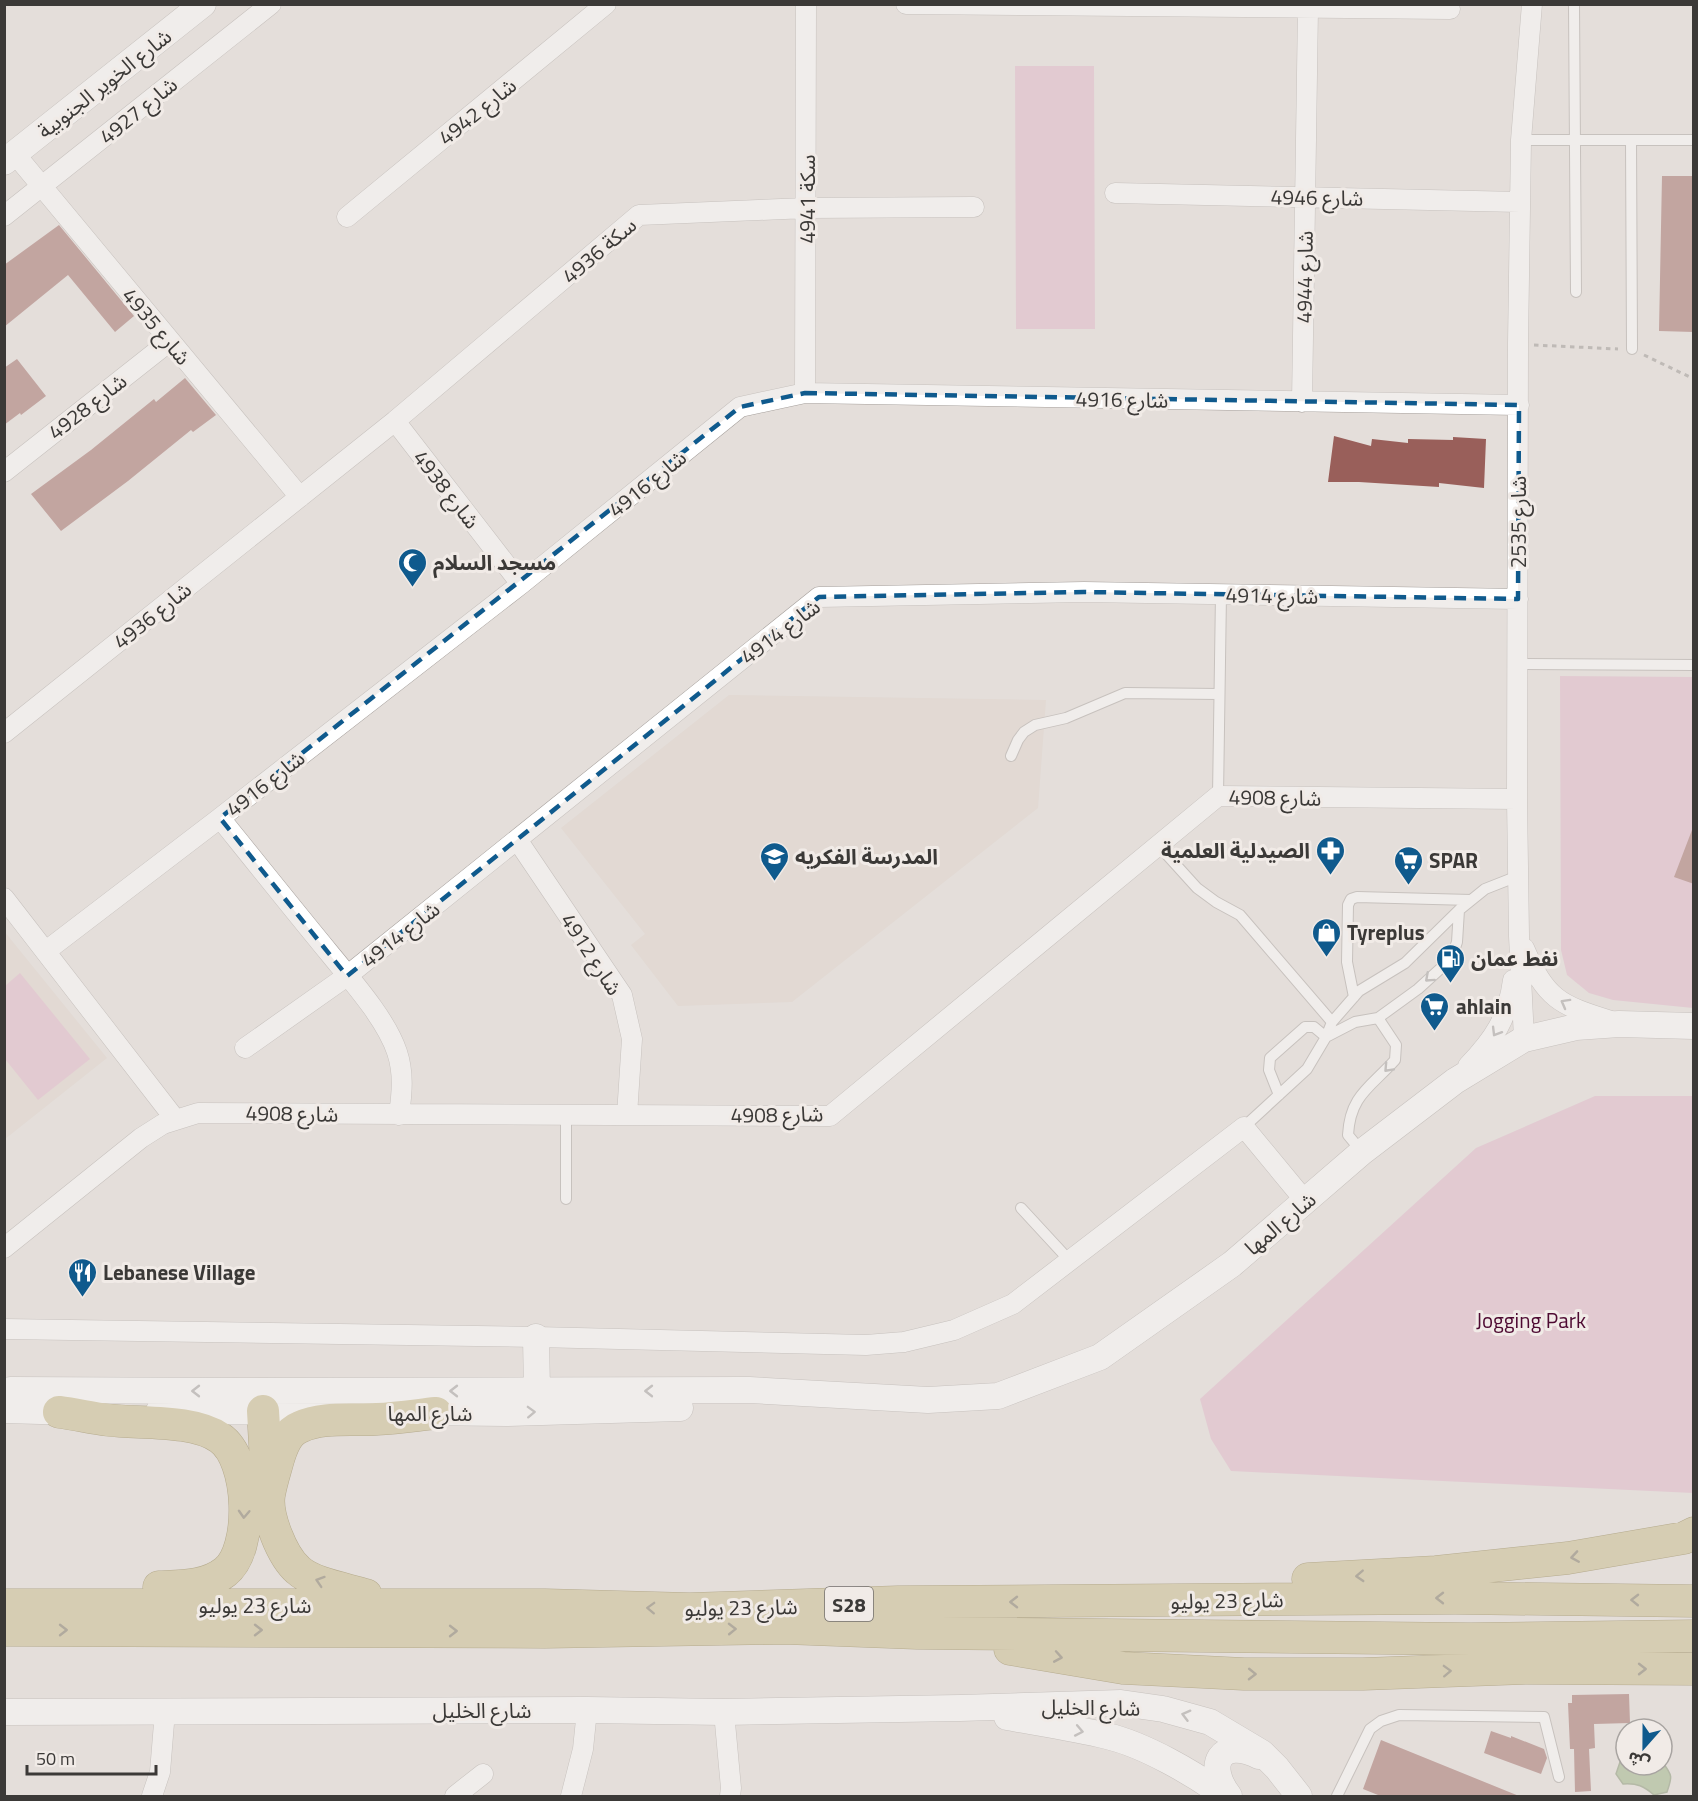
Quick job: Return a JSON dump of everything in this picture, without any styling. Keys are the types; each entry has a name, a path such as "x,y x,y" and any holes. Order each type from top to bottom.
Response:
{"main road":[{"path":"4,1600 196,1584 212,1580 225,1572 234,1563 256,1489 263,1411"},
{"path":"59,1412 107,1420 196,1428 221,1438 236,1456 256,1489 296,1569 305,1576 319,1581 396,1604"},
{"path":"256,1489 279,1457 288,1435 299,1427 320,1421 378,1419 436,1413"},
{"path":"1065,1602 1285,1581 1436,1572 1569,1558 1684,1538 1694,1533"},
{"name":"شارع 23 يوليو","path":"4,1605 396,1604 690,1609 898,1602 1455,1598 1694,1601"},
{"name":"شارع 23 يوليو","path":"4,1630 545,1632 785,1628 917,1633 1471,1638 1694,1636"},
{"path":"917,1633 1123,1668 1233,1673 1363,1674 1526,1668 1694,1669"}],"street":[{"name":"شارع الخوير الجنوبية","path":"10,158 203,4"},
{"name":"شارع 4927","path":"4,216 271,4"},
{"name":"4942 شارع","path":"347,217 606,4"},
{"name":"سكة 4941","path":"805,393 806,4"},
{"path":"906,4 1450,9"},
{"name":"2535 شارع","path":"1524,1039 1519,936 1517,799 1518,344 1521,140 1532,4"},
{"name":"4944 شارع","path":"1302,402 1308,8"},
{"name":"4935 شارع","path":"10,158 42,187 300,498"},
{"name":"4946 شارع","path":"1114,193 1520,202"},
{"name":"سكة 4936","path":"300,498 395,422 639,215 807,208 974,207"},
{"name":"4928 شارع","path":"4,472 170,341"},
{"name":"4916 شارع","path":"399,1115 402,1078 397,1052 385,1026 220,818 521,584 741,406 805,393 1519,405"},
{"name":"شارع 4938","path":"395,422 521,584"},
{"name":"4936 شارع","path":"4,732 300,498"},
{"name":"4914 شارع","path":"245,1048 347,976 819,597 1084,592 1518,599"},
{"name":"4908 شارع","path":"4,1248 141,1138 175,1119 210,1112 830,1116 1218,796 1517,799"},
{"path":"46,951 220,818"},
{"name":"4912 شارع","path":"518,841 622,995 632,1039 627,1115"},
{"path":"4,898 175,1119"},
{"path":"1519,936 1534,972 1546,990 1560,1001 1583,1012 1619,1024"},
{"path":"1455,1081 1496,1034 1506,1014 1511,997 1519,936"},
{"name":"شارع المها","path":"4,1391 749,1390 928,1400 998,1396 1100,1357 1232,1264 1362,1152 1455,1081 1524,1039 1576,1027 1619,1024 1694,1026"},
{"path":"4,1329 536,1337 866,1345 903,1341 954,1330 1012,1304 1244,1127 1306,1202"},
{"path":"536,1337 537,1391"},
{"path":"239,1391 257,1403 263,1411 285,1402 323,1399 354,1391"},
{"name":"شارع المها","path":"4,1410 507,1413 748,1406 854,1397"},
{"name":"شارع الخليل","path":"4,1712 587,1710 724,1712 1120,1703 1163,1709 1210,1722 1262,1753 1277,1768 1299,1797"},
{"name":"شارع الخليل","path":"960,1708 1109,1736 1161,1757 1206,1783 1225,1797"},
{"path":"571,1797 583,1749 587,1710"},
{"path":"152,1797 160,1772 165,1711"},
{"path":"724,1712 730,1797"},
{"path":"1229,1797 1217,1773 1218,1763 1228,1751 1238,1749 1250,1752 1277,1768"}],"lane":[{"path":"1574,4 1576,292"},
{"path":"1521,140 1694,140"},
{"path":"1631,140 1632,349"},
{"path":"1218,796 1221,594"},
{"path":"1518,664 1694,665"},
{"path":"1011,756 1024,732 1035,724 1066,718 1125,693 1219,694"},
{"path":"1158,845 1197,888 1240,915 1332,1022"},
{"path":"1244,1127 1307,1069 1332,1022 1359,991 1405,963 1459,910 1485,889 1518,876"},
{"path":"1354,997 1347,962 1348,905 1351,899 1357,897 1471,900"},
{"path":"1326,1037 1355,1022 1378,1018 1418,989 1451,959 1457,942 1459,910"},
{"path":"1362,1152 1348,1135 1349,1118 1360,1094 1395,1060 1396,1045 1378,1018"},
{"path":"1279,1095 1269,1070 1270,1058 1305,1027 1314,1027 1326,1037"},
{"path":"566,1115 566,1199"},
{"path":"1021,1208 1069,1260"},
{"path":"1341,1795 1370,1729 1381,1721 1399,1715 1544,1717 1559,1777"}],"path":[{"path":"1518,344 1632,349 1694,379"}],"highlighted area":[{"path":"805,393 1519,405 1518,599 1084,592 819,597 347,976 220,818 740,407"}],"shaded area":[{"name":"المدرسة الفكريه","path":"729,695 1046,700 1038,808 792,1002 678,1006 631,945 645,934 561,828"},
{"path":"4,931 107,1058 5,1139 4,1139"},
{"path":"1618,1777 1671,1777 1667,1792 1654,1795 1640,1786 1623,1784"}],"green space":[{"path":"1015,66 1094,66 1095,329 1016,329"},
{"path":"1560,676 1693,677 1693,1008 1613,1000 1589,993 1567,975 1561,950"},
{"path":"20,973 90,1059 38,1100 5,1059 5,986"},
{"name":"Jogging Park","path":"1595,1096 1693,1096 1693,1493 1231,1471 1211,1439 1200,1399 1476,1148"}],"building":[{"path":"1662,176 1694,176 1694,332 1659,331"},
{"path":"59,225 134,316 115,332 68,275 4,327 4,265"},
{"path":"17,359 46,396 4,425 4,368"},
{"path":"185,378 216,415 193,432 191,430 61,531 31,494 91,450 154,399 156,402"},
{"path":"1334,436 1371,446 1372,439 1408,443 1408,439 1453,440 1453,437 1486,439 1484,488 1439,483 1439,487 1328,482"},
{"path":"1692,830 1694,830 1694,884 1674,877"},
{"path":"1629,1694 1630,1717 1614,1717 1614,1723 1594,1724 1595,1748 1589,1749 1591,1791 1575,1792 1574,1749 1570,1749 1568,1703 1572,1703 1572,1695"},
{"path":"1491,1731 1544,1749 1547,1758 1541,1774 1484,1753"},
{"path":"1381,1740 1519,1797 1383,1797 1363,1789"}],"place":[{"name":"مسجد السلام","path":"412,588"},
{"name":"الصيدلية العلمية","path":"1331,876"},
{"name":"المدرسة الفكريه","path":"774,882"},
{"name":"SPAR","path":"1408,886"},
{"name":"Tyreplus","path":"1326,958"},
{"name":"نفط عمان","path":"1450,984"},
{"name":"ahlain","path":"1435,1032"},
{"name":"Lebanese Village","path":"82,1298"}]}
